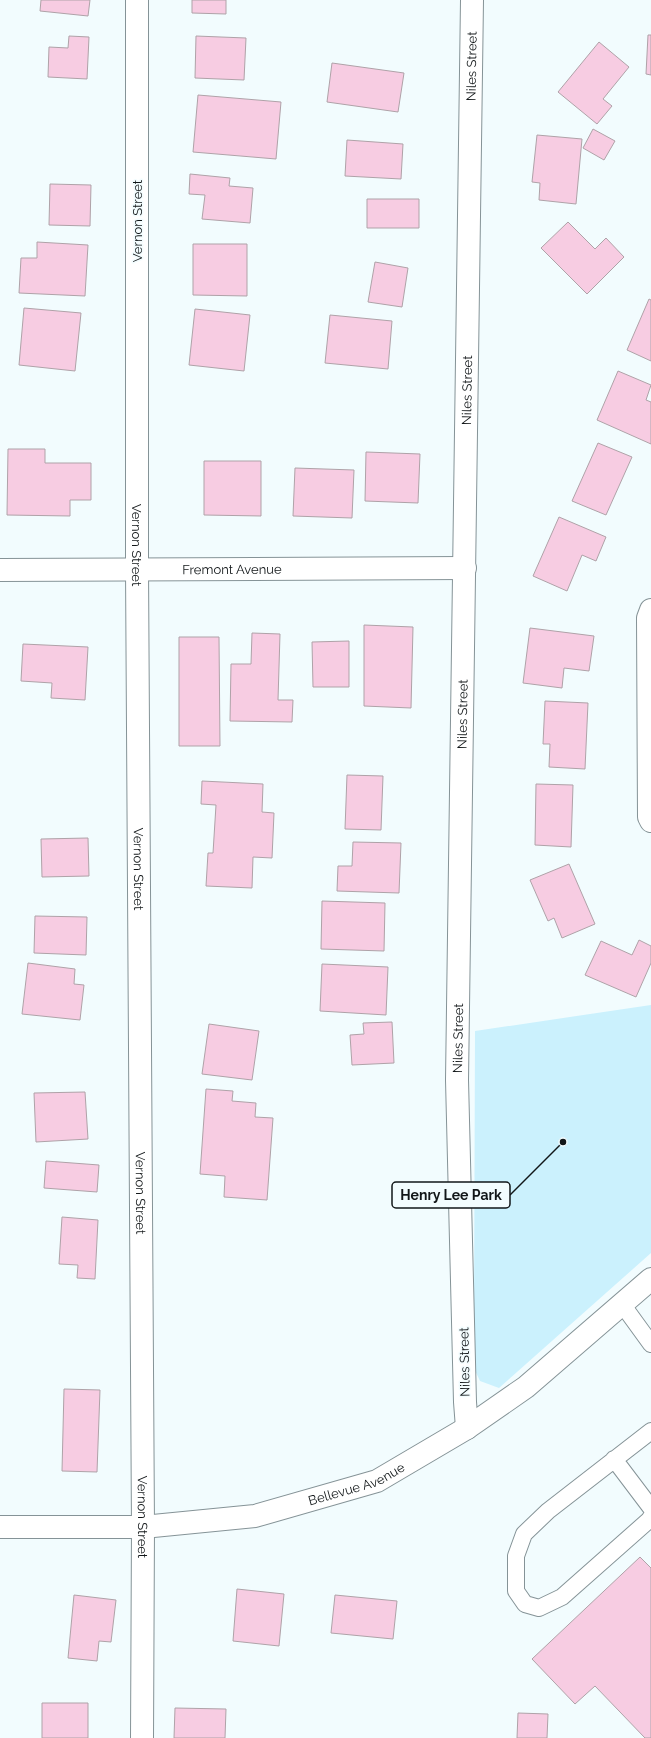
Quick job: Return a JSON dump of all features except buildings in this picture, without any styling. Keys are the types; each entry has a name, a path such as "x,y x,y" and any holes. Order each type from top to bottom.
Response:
{"street":[{"name":"Vernon Street","path":"137,0 137,569 143,1526 142,1738"},
{"name":"Niles Street","path":"468,1428 465,1402 457,1080 472,0"},
{"name":"Fremont Avenue","path":"0,570 464,568"},
{"path":"651,610 648,618 650,719 649,817 651,821"},
{"name":"Bellevue Avenue","path":"0,1527 143,1526 255,1516 376,1481 468,1428 526,1387 651,1279"}],"lane":[{"path":"622,1304 651,1344"},
{"path":"651,1431 548,1511 524,1534 516,1556 516,1591 525,1604 539,1608 562,1597 651,1517"},
{"path":"614,1459 651,1508"}],"shaded area":[{"path":"651,1005 651,1253 499,1388 480,1381 471,1362 474,1326 475,1031"}],"place":[{"name":"Henry Lee Park","path":"563,1142"}]}
